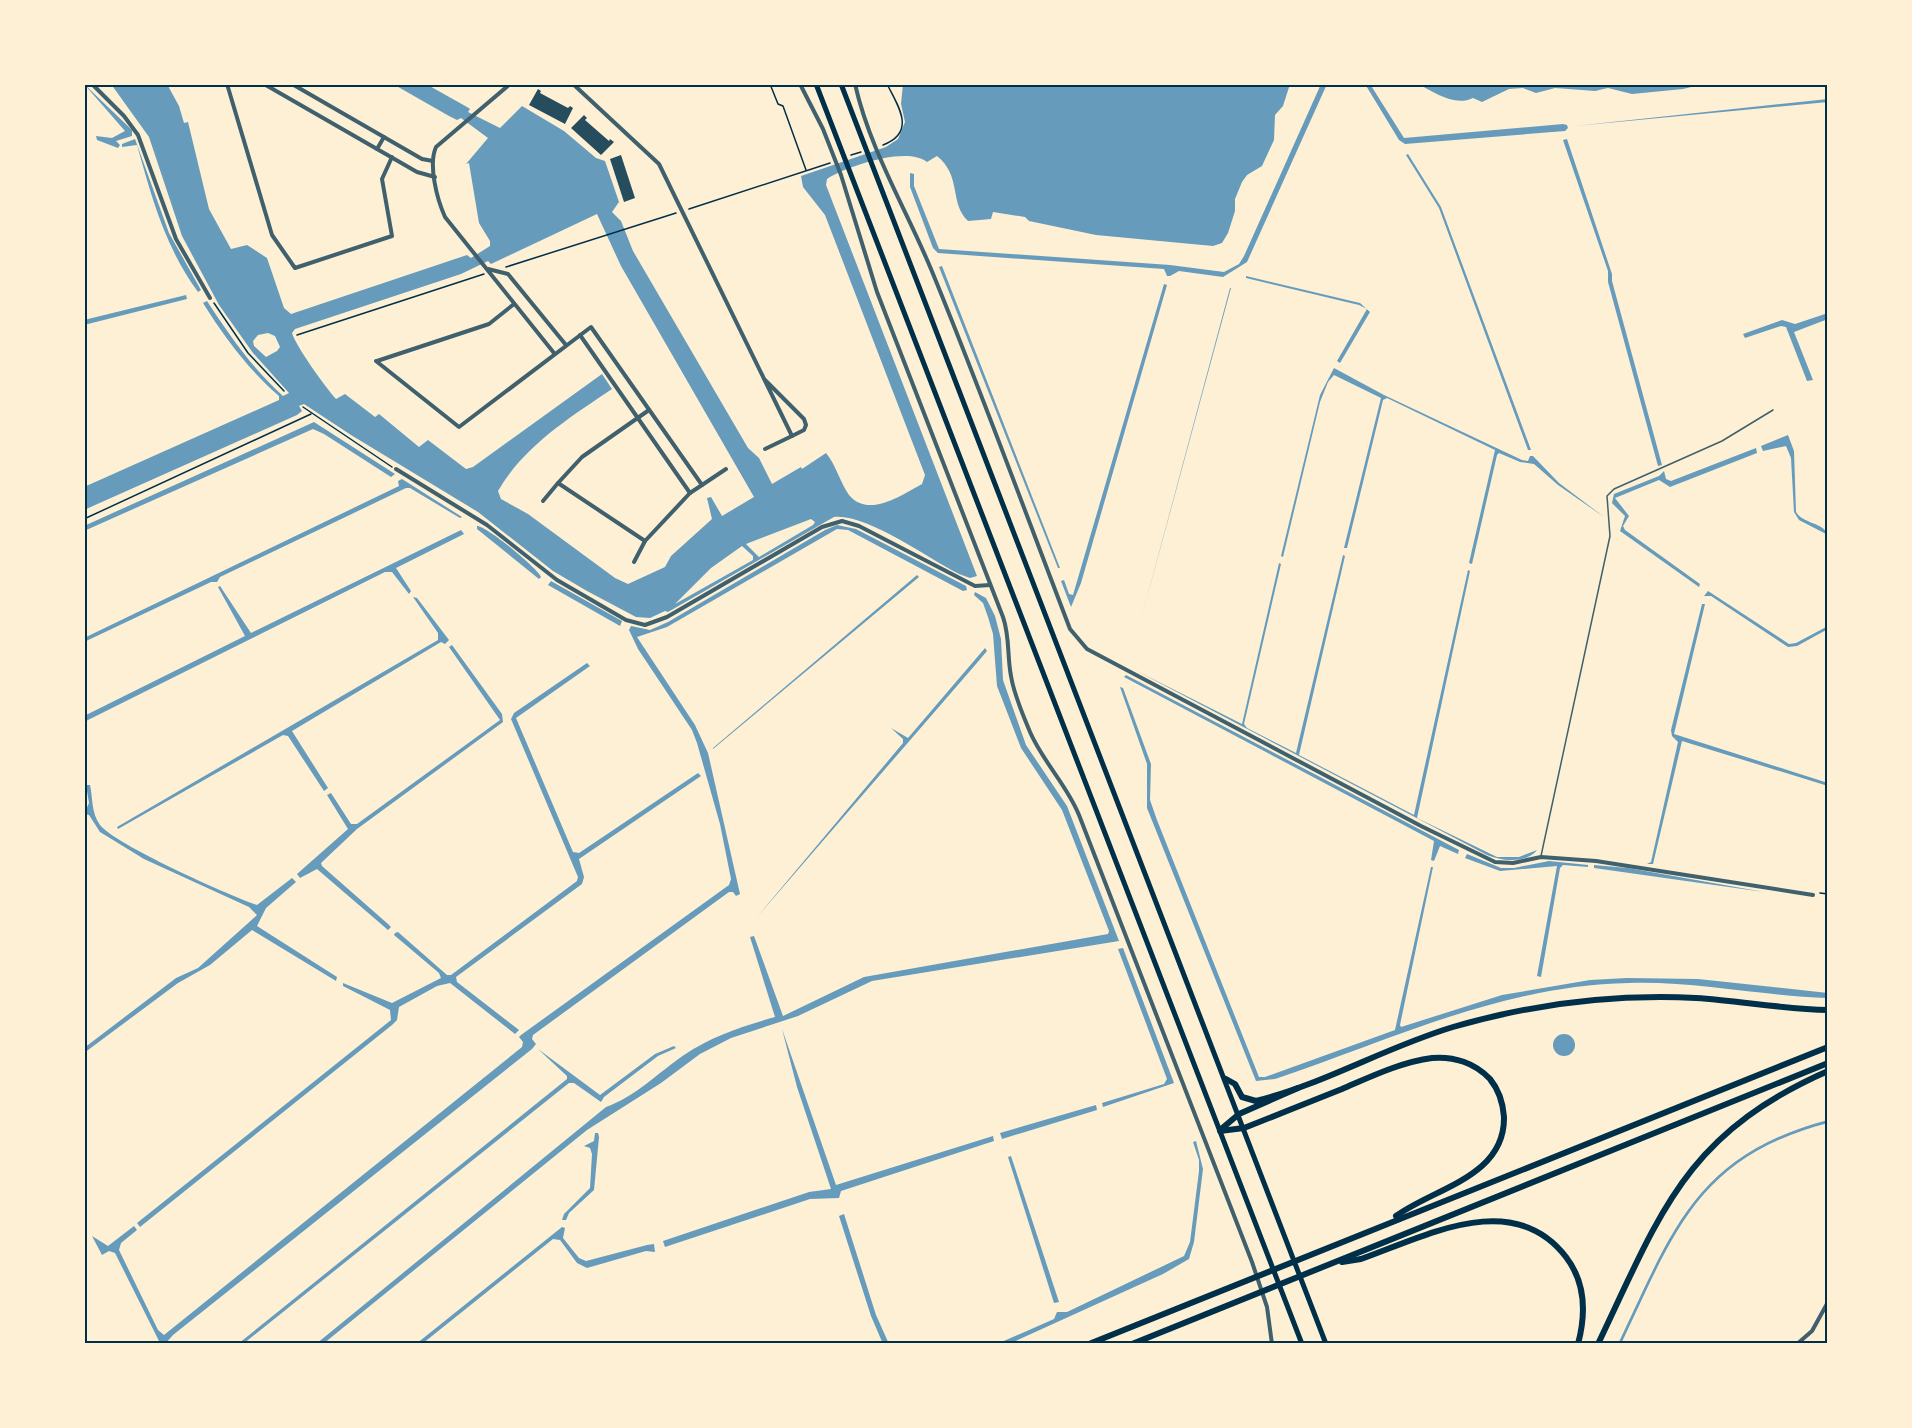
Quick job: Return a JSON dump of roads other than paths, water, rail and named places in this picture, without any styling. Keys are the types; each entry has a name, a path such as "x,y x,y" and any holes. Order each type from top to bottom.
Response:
{"highway":[{"path":"1220,1131 1239,1114 1301,1086 1453,1027 1560,1004 1634,997 1696,998 1828,1010"},
{"path":"1089,1344 1323,1248 1828,1047"},
{"path":"1220,1131 1244,1128 1383,1072 1422,1060 1455,1059 1479,1070 1495,1086 1503,1108 1502,1130 1493,1153 1477,1171 1462,1181 1409,1206 1387,1223"},
{"path":"1132,1344 1828,1063"},
{"path":"1598,1344 1662,1210 1705,1152 1761,1106 1828,1071"},
{"path":"1226,1079 1235,1084 1242,1097 1251,1101 1301,1086"},
{"path":"1329,1264 1361,1259 1466,1223 1494,1220 1519,1224 1552,1242 1576,1272 1584,1315 1578,1344"}],"main road":[{"path":"816,84 1302,1344"},
{"path":"841,84 1226,1079 1326,1344"}],"street":[{"path":"92,84 124,116 138,135 176,239 210,298"},
{"path":"227,84 272,235 295,268 392,236 382,179 392,157"},
{"path":"264,84 417,172 435,177"},
{"path":"292,84 423,159 433,161"},
{"path":"510,84 436,147 433,161 435,177 440,204 446,217 554,353"},
{"path":"573,84 657,161 792,436"},
{"path":"800,84 841,175 877,292 1006,626 1010,674 1018,702 1038,750 1067,790 1079,815 1248,1252 1267,1307 1272,1344"},
{"path":"855,84 881,161 931,268 1071,629 1081,644 1112,663 1474,852 1508,864 1541,857 1637,866 1813,895"},
{"path":"377,149 384,137"},
{"path":"488,271 495,270 508,274 566,345"},
{"path":"514,304 489,324 376,361 459,427 591,327 702,485"},
{"path":"580,335 690,493"},
{"path":"764,379 806,422 804,430 765,449"},
{"path":"543,501 582,457 649,410"},
{"path":"396,469 487,525 557,580 626,620 640,625 651,624 667,617 822,527 842,521 859,526 975,586 990,585"},
{"path":"634,562 645,541 690,493 726,469"},
{"path":"558,483 645,541"},
{"path":"1797,1344 1812,1331 1828,1302"}],"lane":[{"path":"1541,857 1610,536 1607,496 1614,489 1722,441 1773,410"}],"water":[{"path":"84,84 132,130 132,136 116,141 120,145 118,148 97,140 96,136 112,138 125,131"},
{"path":"111,84 167,84 179,106 184,123 188,122 209,209 231,249 247,245 267,258 284,308 291,314 467,255 471,258 490,246 490,241 479,223 469,163 466,164 488,138 461,118 457,120 449,116 393,84 426,84 470,109 468,112 500,128 522,106 564,131 596,158 605,161 619,202 612,212 621,221 633,251 748,448 759,458 772,484 801,467 802,469 826,453 849,495 857,502 876,505 896,498 922,484 925,475 825,215 803,187 801,176 886,147 898,139 905,122 901,104 903,84 1290,84 1283,106 1275,115 1274,140 1262,166 1247,175 1242,182 1235,199 1235,211 1228,233 1222,243 1213,246 1096,235 1029,221 1025,217 993,212 991,219 968,221 959,206 950,172 937,156 927,162 906,156 877,160 848,169 827,179 826,185 977,576 970,578 959,574 880,529 848,518 834,517 668,612 665,611 650,618 636,617 553,571 478,512 304,404 299,406 302,411 297,415 84,510 84,487 279,400 279,396 238,352 203,303 207,301 261,374 283,396 289,393 253,353 219,305 182,236 149,137","holes":["597,214 621,266 754,497 722,516 711,497 707,498 712,519 671,556 665,567 628,584 615,578 528,514 501,499 498,491 521,460 534,447 564,422 612,389 602,374 473,467 466,469 428,440 419,447 379,414 375,417 345,394 336,399 294,339 292,333 295,329 461,274 488,261 491,264","268,333 275,336 280,347 266,357 254,346 253,341 258,335","811,519 815,522 759,557 746,544","742,546 753,556 753,560 675,604 711,568"]},
{"path":"1321,84 1327,84 1247,262 1223,277 1179,271 1167,276 1164,269 938,253 933,248 910,187 910,173 914,174 914,186 939,249 1170,265 1224,272 1239,264 1244,256"},
{"path":"1365,84 1370,84 1404,138 1563,124 1568,128 1565,131 1405,144 1399,140"},
{"path":"1418,84 1704,84 1683,89 1632,94 1608,88 1595,91 1555,88 1536,93 1523,88 1509,89 1482,102 1473,98 1451,100"},
{"path":"1828,99 1828,102 1575,126"},
{"path":"135,139 169,233 201,290 198,292 168,240 154,203 137,145 122,147 122,144"},
{"path":"1567,139 1612,274 1662,465 1658,466 1608,282 1608,271 1563,140"},
{"path":"1408,154 1441,207 1531,450 1528,450 1439,208 1406,155"},
{"path":"942,266 1060,568 1058,568 939,267"},
{"path":"1246,276 1360,303 1366,309 1359,305 1246,278"},
{"path":"1164,284 1167,285 1081,583 1071,607 1061,581 1064,580 1069,594 1073,595"},
{"path":"1230,288 1231,288 1142,616"},
{"path":"186,295 187,299 84,325 84,320"},
{"path":"1367,309 1370,312 1340,363 1337,361"},
{"path":"1828,313 1828,319 1794,332 1813,380 1807,381 1786,327 1781,326 1745,338 1743,334 1782,320 1795,324"},
{"path":"1334,368 1384,395 1522,460 1528,461 1530,456 1533,456 1559,483 1604,517 1558,485 1534,464 1520,462 1499,453 1472,564 1469,563 1495,450 1387,398 1383,400 1347,548 1344,548 1381,398 1334,375 1328,382 1320,402 1283,557 1281,556 1320,395"},
{"path":"314,422 395,474 391,477 313,429 84,531 84,526"},
{"path":"1788,435 1794,451 1796,512 1803,519 1822,528 1828,535 1799,520 1794,512 1791,458 1786,446 1763,451 1761,446"},
{"path":"1756,448 1757,453 1670,487 1659,480 1615,498 1629,516 1623,526 1625,530 1700,584 1699,587 1620,531 1625,516 1612,503 1614,494 1659,476 1664,471 1666,479 1671,481"},
{"path":"402,479 462,517 460,518 410,488 406,488 220,577 217,582 211,582 84,642 84,638 399,486 398,481"},
{"path":"837,525 856,529 966,586 967,590 963,591 848,530 837,529 667,627 637,637 695,725 708,753 740,894 736,896 733,892 729,892 533,1035 532,1039 536,1044 532,1049 173,1335 165,1344 159,1341 115,1253 109,1251 102,1255 92,1236 108,1246 134,1226 137,1230 121,1243 119,1250 158,1330 164,1335 522,1047 523,1042 519,1037 521,1035 729,885 731,879 720,824 692,730 638,649 629,630 631,626 650,630 668,622"},
{"path":"477,526 512,548 541,577 539,579 477,529"},
{"path":"461,530 464,534 396,568 411,591 409,594 392,572 385,572 84,722 84,716 245,636 218,587 220,586 251,633"},
{"path":"1343,555 1345,556 1299,755 1414,815 1468,570 1470,571 1417,818 1497,857 1519,857 1537,850 1527,858 1500,859 1487,855 1135,670 1242,724 1279,563 1281,564 1244,724 1247,728 1296,753"},
{"path":"917,575 919,577 713,749 713,748"},
{"path":"551,581 622,621 620,626 548,585"},
{"path":"1708,591 1789,644 1796,643 1828,626 1828,629 1797,646 1788,647 1711,596 1704,596"},
{"path":"975,592 986,598 995,616 1001,639 1003,680 1026,745 1067,806 1119,941 872,981 798,1016 731,1038 700,1054 661,1083 587,1130 323,1344 316,1344 606,1107 637,1091 684,1055 706,1042 775,1017 750,937 754,936 783,1016 864,977 1108,934 1109,931 1062,810 1021,748 997,686 993,634 983,603 974,595"},
{"path":"413,597 417,598 449,640 445,644 441,642 292,731 328,788 324,791 288,736 283,735 118,829 117,827 438,640 438,633"},
{"path":"1702,604 1705,604 1674,734 1828,783 1828,786 1682,741 1653,864 1647,864 1651,862 1678,742 1672,736 1671,730"},
{"path":"452,645 502,714 503,722 357,829 321,863 391,927 388,930 317,869 300,878 297,874 348,829 327,795 331,793 351,824 357,824 500,720 449,647"},
{"path":"985,648 987,651 976,664 757,917 903,743 903,739 891,728 908,738"},
{"path":"587,663 590,666 516,718 573,852 579,853 698,773 701,776 579,859 584,877 582,884 456,977 457,982 519,1030 515,1034 450,983 437,986 399,1007 397,1020 392,1025 140,1227 137,1223 391,1020 390,1010 343,986 343,983 392,1003 441,978 439,973 394,935 395,933 398,932 447,975 451,975 577,881 578,877 511,719 514,713"},
{"path":"1126,675 1459,850 1458,854 1440,846 1434,861 1431,860 1434,841 1124,677"},
{"path":"1120,687 1123,688 1151,764 1150,800 1157,820 1259,1077 1265,1077 1395,1030 1431,867 1433,867 1401,1027 1502,995 1590,980 1698,979 1828,993 1828,998 1654,983 1582,986 1492,1004 1448,1017 1275,1079 1256,1081 1147,808 1147,764"},
{"path":"86,785 90,785 97,820 110,834 199,881 257,905 292,878 296,882 266,908 257,926 337,977 336,981 252,930 210,965 178,983 84,1053 84,1048 176,978 198,968 257,915 249,907 144,859 100,832 89,815 84,814 89,803"},
{"path":"1467,854 1501,868 1514,868 1549,861 1588,865 1588,867 1563,865 1560,868 1541,977 1537,976 1557,866 1500,871 1465,858"},
{"path":"1594,865 1628,868 1764,892 1594,868"},
{"path":"1123,948 1174,1083 1103,1107 1102,1103 1164,1084 1167,1079 1118,949"},
{"path":"782,1029 836,1185 993,1136 994,1141 841,1191 839,1198 810,1199 665,1247 663,1241 809,1192 831,1189 797,1087"},
{"path":"1564,1034 1572,1037 1575,1045 1572,1053 1564,1056 1556,1053 1553,1045 1556,1037"},
{"path":"674,1046 676,1048 658,1056 604,1097 601,1102 574,1083 569,1083 243,1344 238,1344 567,1079 567,1076 538,1049 600,1095 655,1054"},
{"path":"1096,1105 1097,1110 1002,1139 1000,1133"},
{"path":"1828,1120 1828,1123 1784,1138 1748,1156 1719,1179 1695,1205 1675,1234 1621,1344 1618,1344 1673,1233 1693,1203 1717,1176 1747,1154 1783,1135"},
{"path":"595,1133 598,1133 599,1137 594,1190 569,1213 566,1220 562,1220 564,1214 590,1188 592,1154 590,1148 584,1146 594,1141"},
{"path":"1196,1141 1203,1169 1194,1242 1189,1259 1163,1274 1009,1344 997,1344 1054,1319 1057,1312 1067,1312 1184,1256 1190,1242 1199,1171 1199,1160 1193,1142"},
{"path":"1011,1156 1059,1302 1054,1303 1008,1157"},
{"path":"844,1214 876,1315 889,1344 883,1344 871,1316 839,1216"},
{"path":"562,1227 565,1228 563,1238 579,1258 586,1261 654,1244 655,1252 646,1251 587,1268 577,1263 560,1240 553,1239 422,1344 416,1344"}]}
